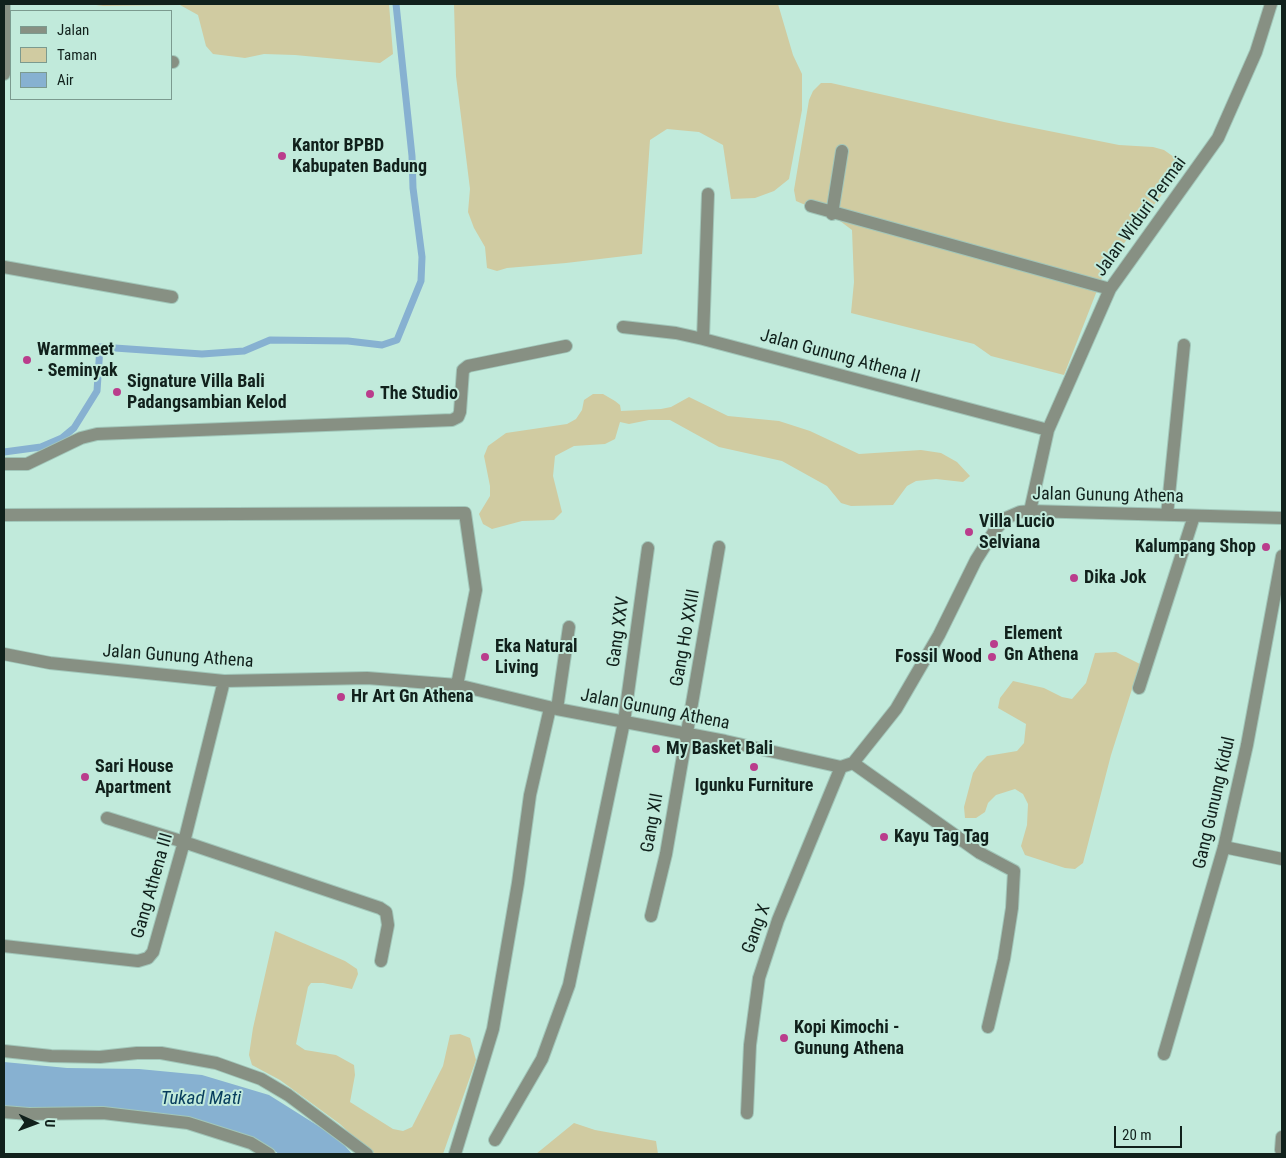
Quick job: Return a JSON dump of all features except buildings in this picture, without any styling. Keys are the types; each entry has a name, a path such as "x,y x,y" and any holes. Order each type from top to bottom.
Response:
{"street":[{"name":"Jalan Widuri Permai","path":"1030,511 1048,430 1110,289 1218,138 1256,52 1271,4"},
{"path":"4,6 6,68"},
{"path":"832,214 842,151"},
{"path":"703,339 708,194"},
{"path":"811,206 832,214 1110,289"},
{"path":"4,267 172,297"},
{"name":"Jalan Gunung Athena II","path":"622,327 676,333 703,339 1048,430"},
{"path":"1167,515 1184,345"},
{"path":"4,464 27,464 81,438 97,434 452,420 458,417 460,412 463,370 468,366 566,346"},
{"name":"Jalan Gunung Athena","path":"4,654 50,664 224,681 368,678 457,685 554,708 847,765 896,709 939,635 961,586 994,530 1006,518 1020,512 1030,511 1282,518"},
{"path":"4,515 465,513 476,590 457,685"},
{"path":"1139,688 1194,516"},
{"name":"Gang XXV","path":"495,1140 542,1059 569,985 624,722 648,548"},
{"name":"Gang Ho XXIII","path":"687,734 719,548"},
{"name":"Gang Gunung Kidul","path":"1164,1054 1224,847 1247,745 1282,556"},
{"path":"455,1154 493,1029 518,883 530,795 554,708 569,627"},
{"name":"Gang Athena III","path":"4,946 138,961 148,958 156,946 224,681"},
{"name":"Gang XII","path":"651,916 666,854 687,734"},
{"path":"847,765 980,853 1014,870 1012,908 1004,960 988,1027"},
{"name":"Gang X","path":"747,1113 750,1045 759,978 778,920 847,765"},
{"path":"108,818 184,842 386,912 388,925 381,961"},
{"path":"1224,847 1282,858"},
{"path":"4,1051 51,1056 100,1057 137,1053 161,1053 216,1063 261,1079 288,1094 367,1154"},
{"path":"4,1112 29,1114 103,1113 188,1123 251,1143 269,1154"},
{"path":"1281,1150 1282,1137"}],"green space":[{"path":"89,4 389,4 393,54 380,63 295,55 264,54 245,58 213,54 206,46 198,15 180,5 103,6"},
{"path":"454,4 778,4 793,55 802,74 802,110 789,179 774,191 755,198 731,199 723,145 699,132 667,129 650,140 642,254 507,268 497,271 487,268 485,247 474,228 468,212 470,189 456,76"},
{"path":"821,83 831,83 1004,122 1119,145 1153,147 1164,150 1181,162 1182,169 1107,265 1064,375 991,356 974,344 851,313 854,282 852,230 836,218 796,201 794,190 809,100 813,91"},
{"path":"593,394 603,394 615,401 620,405 621,411 671,407 689,397 728,416 779,421 810,431 859,454 921,450 941,453 957,462 970,476 963,482 936,479 916,481 907,486 893,505 851,506 841,503 827,486 782,461 719,447 670,420 649,420 629,424 620,422 615,439 605,444 574,446 555,456 553,476 562,512 554,520 522,521 492,529 483,524 479,514 490,496 484,456 488,446 506,433 567,424 576,419 582,410 584,400"},
{"path":"1116,652 1140,664 1111,755 1083,863 1075,869 1065,868 1025,855 1021,846 1027,825 1028,804 1023,794 1015,789 996,795 988,803 985,812 976,818 965,818 964,807 973,773 979,764 987,756 1017,751 1024,743 1026,724 998,708 1000,698 1013,681 1044,688 1062,697 1072,699 1086,683 1095,653"},
{"path":"275,931 345,961 357,969 358,974 352,989 323,983 311,983 308,987 296,1044 305,1050 336,1055 354,1065 355,1075 350,1102 393,1129 403,1131 412,1127 443,1066 450,1035 460,1034 470,1038 476,1060 443,1154 372,1154 340,1124 280,1080 252,1065 249,1055 253,1028"},
{"path":"574,1123 595,1130 656,1141 658,1154 536,1154"}],"water":[{"name":"Tukad Mati","path":"4,1062 67,1068 139,1069 202,1075 269,1095 339,1139 352,1154 279,1154 257,1139 215,1126 4,1107"}],"waterway":[{"path":"4,452 41,447 62,438 74,428 97,391 100,347 202,354 244,351 270,340 348,341 382,345 397,340 421,281 422,257 413,188 412,156 396,4"}],"place":[{"name":"Kantor BPBD Kabupaten Badung","path":"282,156"},
{"name":"Warmmeet - Seminyak","path":"27,360"},
{"name":"Signature Villa Bali Padangsambian Kelod","path":"117,392"},
{"name":"The Studio","path":"370,394"},
{"name":"Villa Lucio Selviana","path":"969,532"},
{"name":"Kalumpang Shop","path":"1266,547"},
{"name":"Dika Jok","path":"1074,578"},
{"name":"Element Gn Athena","path":"994,644"},
{"name":"Eka Natural Living","path":"485,657"},
{"name":"Fossil Wood","path":"992,657"},
{"name":"Hr Art Gn Athena","path":"341,697"},
{"name":"My Basket Bali","path":"656,749"},
{"name":"Igunku Furniture","path":"754,767"},
{"name":"Sari House Apartment","path":"85,777"},
{"name":"Kayu Tag Tag","path":"884,837"},
{"name":"Kopi Kimochi - Gunung Athena","path":"784,1038"}]}
